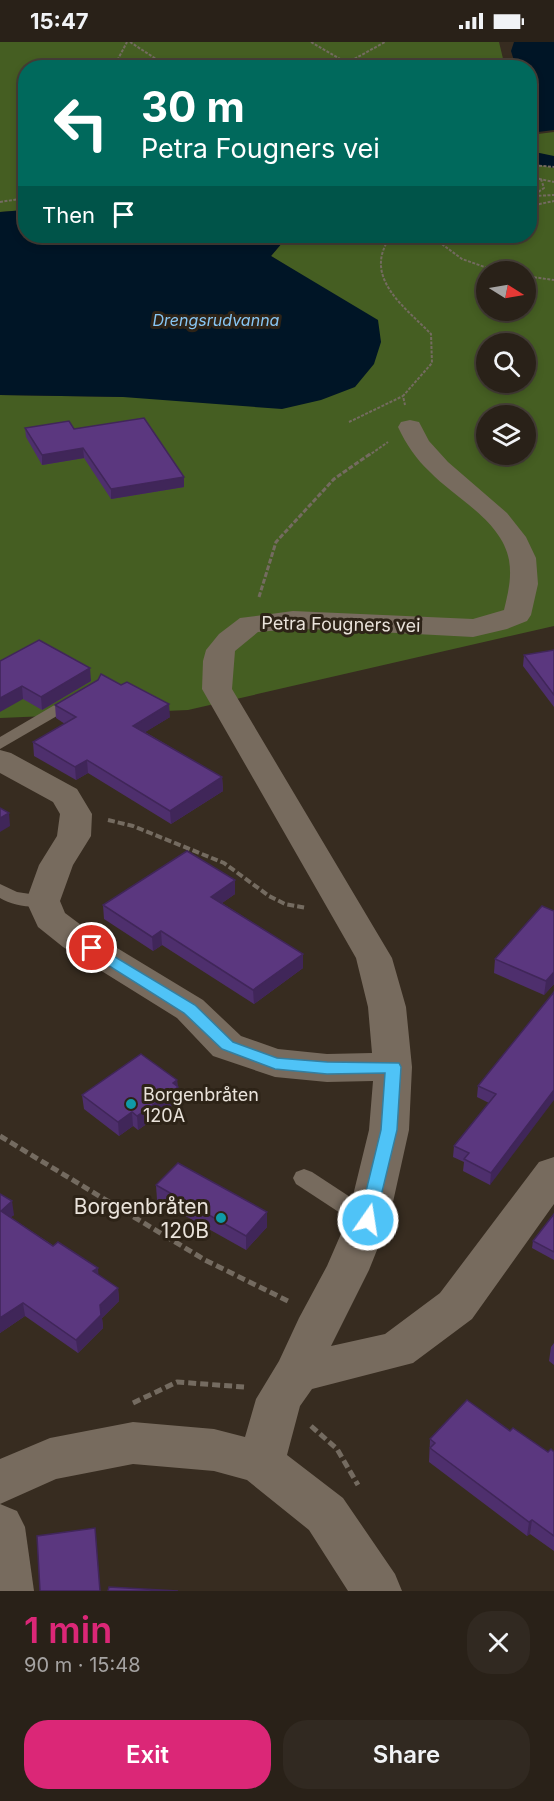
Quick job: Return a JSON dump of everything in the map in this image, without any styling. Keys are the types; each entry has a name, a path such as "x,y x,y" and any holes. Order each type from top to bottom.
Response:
{"street":[{"name":"Petra Fougners vei","path":"261,1464 279,1399 297,1373 321,1318 347,1270 368,1220 389,1130 393,1067 387,1007 374,958 217,689 218,661 221,650 229,640 250,624 293,620 472,628 497,623 517,615 525,587 526,569 520,549 492,512 421,447 410,427"},
{"path":"0,760 65,796 76,814 74,837 56,865 43,901 50,919 76,939 140,976 190,1009 227,1046 275,1063 327,1068 393,1067"},
{"path":"297,1373 397,1350 456,1306 554,1173"},
{"path":"0,1482 50,1459 133,1443 214,1450 261,1464 326,1514 377,1591"},
{"path":"0,1527 9,1591"}],"lane":[{"path":"0,744 92,688"},
{"path":"0,890 13,898 43,901"},
{"path":"304,1178 368,1220"}],"path":[{"path":"118,60 129,42 157,60"},
{"path":"311,42 342,60"},
{"path":"352,60 385,42"},
{"path":"537,166 554,167"},
{"path":"537,178 554,180"},
{"path":"537,192 544,188 541,179"},
{"path":"537,196 554,195"},
{"path":"0,202 18,199"},
{"path":"537,205 554,201"},
{"path":"349,422 403,396 432,363 431,334 385,285 381,263 385,243"},
{"path":"438,243 476,267"},
{"path":"536,278 554,280"},
{"path":"250,624 276,542 334,479 410,427 403,396"},
{"path":"76,814 133,826 224,862 269,896 285,904 321,910 344,906"},
{"path":"0,1136 205,1260 321,1318"}],"green space":[{"path":"0,42 499,42 503,60 18,60 18,211 0,212"},
{"path":"554,132 554,626 188,710 0,718 0,395 123,397 314,283 271,256 282,243 537,243 537,134"}],"water":[{"path":"514,42 554,42 554,130 537,132 537,60 514,60 511,51"},
{"name":"Drengsrudvanna","path":"18,211 18,243 282,243 271,256 378,320 381,342 374,364 355,387 321,400 282,409 123,397 0,395 0,212"}],"building":[{"path":"144,418 184,477 111,489 83,448 42,455 25,428 69,421 74,429"},
{"path":"39,640 90,668 41,697 22,686 0,698 0,661"},
{"path":"554,650 554,695 524,655"},
{"path":"101,674 121,685 127,682 169,704 133,726 222,777 170,811 87,760 75,767 33,742 76,717 55,705 98,680"},
{"path":"0,808 9,813 0,818"},
{"path":"187,851 235,880 211,897 303,954 253,990 161,931 152,937 103,905"},
{"path":"542,906 554,911 554,972 546,981 495,959"},
{"path":"554,992 554,1090 491,1173 464,1159 469,1153 454,1146 496,1094 478,1086"},
{"name":"Borgenbråten 120A","path":"141,1054 177,1080 173,1083 178,1087 137,1116 132,1112 118,1122 82,1095"},
{"path":"178,1163 267,1212 246,1236 156,1185"},
{"path":"0,1194 12,1201 1,1211 53,1246 58,1242 98,1268 93,1271 118,1288 100,1305 101,1315 76,1340 23,1303 0,1318"},
{"path":"554,1214 554,1252 533,1241"},
{"path":"467,1400 510,1431 513,1428 548,1452 551,1449 554,1452 554,1536 532,1520 529,1522 430,1448 435,1443 430,1439"},
{"path":"95,1528 100,1591 40,1591 37,1536"},
{"path":"109,1587 178,1591 108,1591"}],"waterway":[{"path":"537,158 554,162"}],"place":[{"name":"Borgenbråten 120A","path":"131,1104"},
{"name":"Borgenbråten 120B","path":"221,1218"}],"route":[{"path":"92,948 190,1009 227,1046 275,1063 327,1068 393,1067 389,1130 368,1220"}]}
